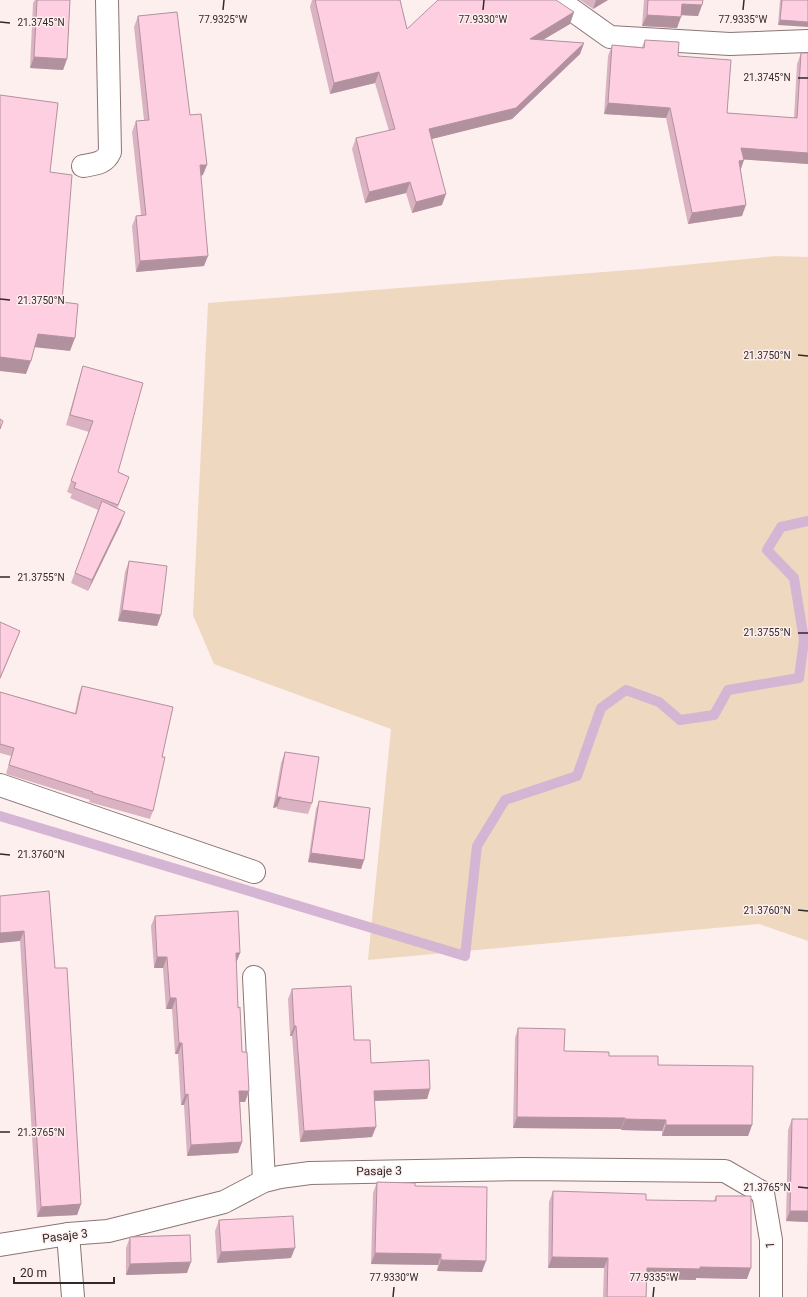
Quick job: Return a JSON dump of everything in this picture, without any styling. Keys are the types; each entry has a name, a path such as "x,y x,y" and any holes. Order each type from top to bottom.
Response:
{"street":[{"path":"83,166 102,162 108,158 110,152 107,0"},
{"path":"558,0 610,37 730,44 808,41"},
{"path":"0,785 254,872"},
{"path":"254,977 264,1181"},
{"name":"Pasaje 3","path":"0,1245 68,1234 108,1231 224,1202 264,1181 310,1173 524,1169 725,1171 763,1193"},
{"name":"1","path":"763,1193 771,1240 771,1297"},
{"path":"68,1234 73,1297"}],"shaded area":[{"path":"776,256 808,257 808,941 759,924 368,960 391,729 214,664 193,615 208,303 642,269"}],"building":[{"path":"37,0 70,0 67,59 34,57"},
{"path":"315,0 400,0 407,29 438,0 556,0 574,12 530,39 584,43 516,108 429,129 446,194 416,202 410,182 369,192 356,138 395,129 379,72 334,83"},
{"path":"648,0 703,0 702,5 682,4 681,17 647,15"},
{"path":"782,0 808,0 808,22 780,20"},
{"path":"177,12 190,115 201,114 207,165 200,165 208,256 140,261 136,216 146,215 136,121 149,120 138,16"},
{"path":"645,40 679,42 678,56 731,60 727,113 797,118 801,53 808,53 808,153 741,148 744,160 739,161 746,205 692,213 670,108 608,103 612,45 644,48"},
{"path":"0,95 58,103 50,172 72,175 62,302 78,304 75,338 38,334 31,361 0,357"},
{"path":"83,366 143,383 118,472 129,477 118,505 74,488 76,483 71,481 93,421 70,415"},
{"path":"0,419 3,421 0,429"},
{"path":"102,501 125,512 92,580 75,573"},
{"path":"129,561 167,566 161,615 122,610"},
{"path":"0,622 20,631 0,678"},
{"path":"82,686 173,707 162,757 165,757 153,811 92,793 93,792 9,765 14,748 0,744 0,692 76,714"},
{"path":"285,752 319,757 312,803 277,797"},
{"path":"319,801 370,808 364,860 311,853"},
{"path":"49,891 55,968 67,968 81,1204 41,1207 24,931 0,933 0,896"},
{"path":"238,911 240,953 236,953 238,1008 240,1007 242,1052 247,1052 249,1091 239,1091 242,1142 191,1145 188,1094 185,1095 182,1043 179,1043 176,998 170,998 167,957 157,957 155,916"},
{"path":"351,986 354,1040 370,1040 371,1063 429,1060 430,1089 374,1091 376,1127 304,1131 292,989"},
{"path":"518,1028 565,1029 564,1051 609,1052 609,1056 658,1056 658,1065 753,1066 752,1125 666,1125 666,1120 517,1117"},
{"path":"792,1119 808,1119 808,1211 790,1211"},
{"path":"377,1182 415,1183 415,1186 487,1187 486,1261 441,1260 441,1254 375,1253"},
{"path":"553,1191 646,1194 646,1200 716,1201 716,1196 751,1196 751,1268 647,1268 646,1297 607,1297 608,1258 552,1257"},
{"path":"293,1216 295,1248 221,1252 219,1220"},
{"path":"190,1235 191,1262 130,1264 130,1237"}],"waterway":[{"path":"0,816 465,956 477,846 505,800 577,776 601,708 626,690 659,702 680,720 714,715 728,690 799,678 804,640 794,578 767,550 781,527 808,521"}]}
